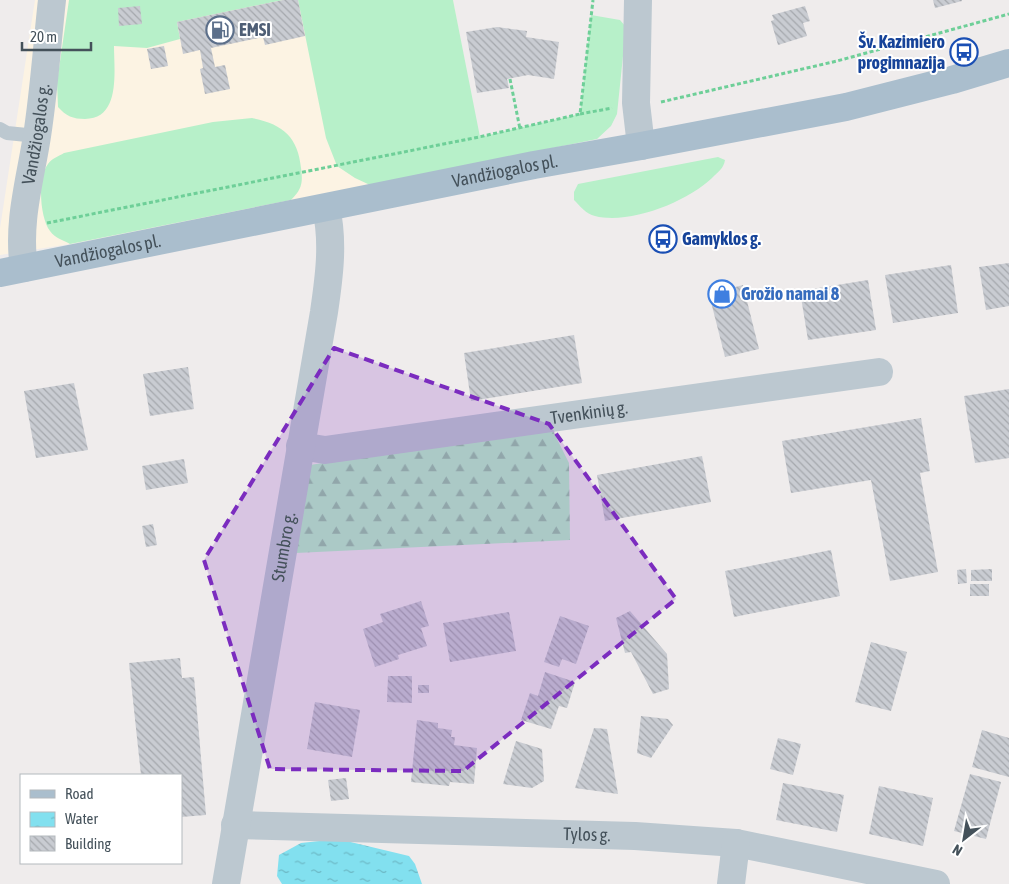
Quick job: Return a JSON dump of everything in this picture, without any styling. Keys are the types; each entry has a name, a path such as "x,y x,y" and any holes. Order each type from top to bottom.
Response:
{"main road":[{"name":"Vandžiogalos pl.","path":"12,271 534,165 846,107 952,80 1009,63"}],"street":[{"name":"Vandžiogalos g.","path":"12,271 21,249 21,227 37,136 52,0"},
{"path":"638,0 636,103 641,146"},
{"name":"Stumbro g.","path":"226,884 324,312 330,265 330,221 326,208"},
{"name":"Tvenkinių g.","path":"300,446 325,450 879,372"},
{"name":"Tylos g.","path":"235,825 635,836 736,843 936,884"},
{"path":"731,884 736,843"}],"lane":[{"path":"0,129 7,133 37,136"}],"path":[{"path":"580,114 593,0"},
{"path":"21,227 289,176 520,129 580,114 636,103 663,102 837,61 1009,14"},
{"path":"510,78 520,129"}],"highlighted area":[{"path":"334,348 549,424 676,599 463,771 270,769 204,560"}],"shaded area":[{"path":"35,0 453,0 479,137 496,160 70,244 0,255 0,228"}],"green space":[{"path":"69,0 283,0 177,22 180,39 147,48 114,46 114,80 110,102 105,111 97,117 85,119 70,116 58,107 57,82"},
{"path":"298,0 453,0 480,137 580,114 591,15 620,20 626,27 617,114 611,126 597,139 370,185 337,166 326,138"},
{"path":"252,118 280,128 292,140 296,148 302,182 300,189 291,200 70,244 59,239 50,231 42,208 41,188 45,170 53,159 64,153 213,122"},
{"path":"718,157 725,160 720,170 712,178 688,195 657,209 624,217 609,218 589,214 574,200 574,192 578,184"},
{"path":"551,427 569,463 570,540 296,553 310,465"}],"water":[{"path":"338,839 409,856 415,864 422,884 282,884 277,876 279,855 301,843"}],"building":[{"path":"283,0 298,0 305,36 265,45 263,37 211,48 215,67 225,65 230,89 205,94 200,69 203,68 200,50 183,54 177,22"},
{"path":"933,0 962,0 962,1 935,8"},
{"path":"140,6 142,24 119,26 118,8"},
{"path":"805,6 810,21 803,23 807,36 778,45 771,21 774,20 772,15"},
{"path":"497,27 527,31 526,37 559,42 554,79 528,75 507,79 509,88 477,93 466,32"},
{"path":"164,46 168,66 151,69 147,49"},
{"path":"1009,263 1009,306 986,310 979,267"},
{"path":"951,265 958,313 893,323 885,275"},
{"path":"868,280 876,330 808,340 800,291"},
{"path":"743,285 759,349 725,357 709,294"},
{"path":"574,335 582,383 471,401 464,353"},
{"path":"188,367 194,409 150,416 143,374"},
{"path":"74,383 88,450 36,458 24,391"},
{"path":"1009,389 1009,458 975,463 964,396"},
{"path":"921,418 930,471 920,473 938,572 890,581 871,480 791,493 782,441"},
{"path":"702,456 711,502 605,521 597,475"},
{"path":"184,459 188,483 146,490 142,466"},
{"path":"153,524 157,545 146,547 142,526"},
{"path":"831,550 840,596 734,617 725,571"},
{"path":"966,569 967,583 958,584 957,570"},
{"path":"992,569 992,581 971,581 971,570"},
{"path":"970,584 989,584 989,596 970,596"},
{"path":"421,601 429,626 421,628 427,646 398,655 399,659 375,667 363,629 383,622 380,614"},
{"path":"630,611 667,654 669,689 653,694 631,652 625,653 616,618"},
{"path":"509,612 516,651 450,662 443,623"},
{"path":"560,616 589,626 576,664 562,659 559,667 544,662"},
{"path":"871,642 907,652 891,711 855,702"},
{"path":"180,658 182,678 194,677 206,815 182,817 182,774 141,774 129,663"},
{"path":"545,672 575,682 567,708 559,706 551,729 521,720 530,693 538,696"},
{"path":"388,676 412,676 412,703 387,702"},
{"path":"418,685 429,685 429,693 418,693"},
{"path":"315,702 360,710 352,757 307,749"},
{"path":"641,716 668,719 673,725 651,758 637,753"},
{"path":"417,720 438,723 438,728 452,730 451,737 455,737 454,745 477,748 474,784 450,782 449,786 411,782"},
{"path":"594,728 607,729 618,794 575,788"},
{"path":"982,730 1009,738 1009,777 972,767"},
{"path":"778,738 801,744 793,775 770,769"},
{"path":"516,741 542,749 544,781 532,788 503,784"},
{"path":"970,774 1001,782 986,839 954,831"},
{"path":"346,778 349,799 331,801 328,780"},
{"path":"783,783 844,795 837,832 776,820"},
{"path":"879,786 933,798 923,846 869,834"}],"place":[{"name":"EMSI","path":"220,30"},
{"name":"Šv. Kazimiero progimnazija","path":"964,52"},
{"name":"Gamyklos g.","path":"663,239"},
{"name":"Grožio namai 8","path":"722,294"}]}
